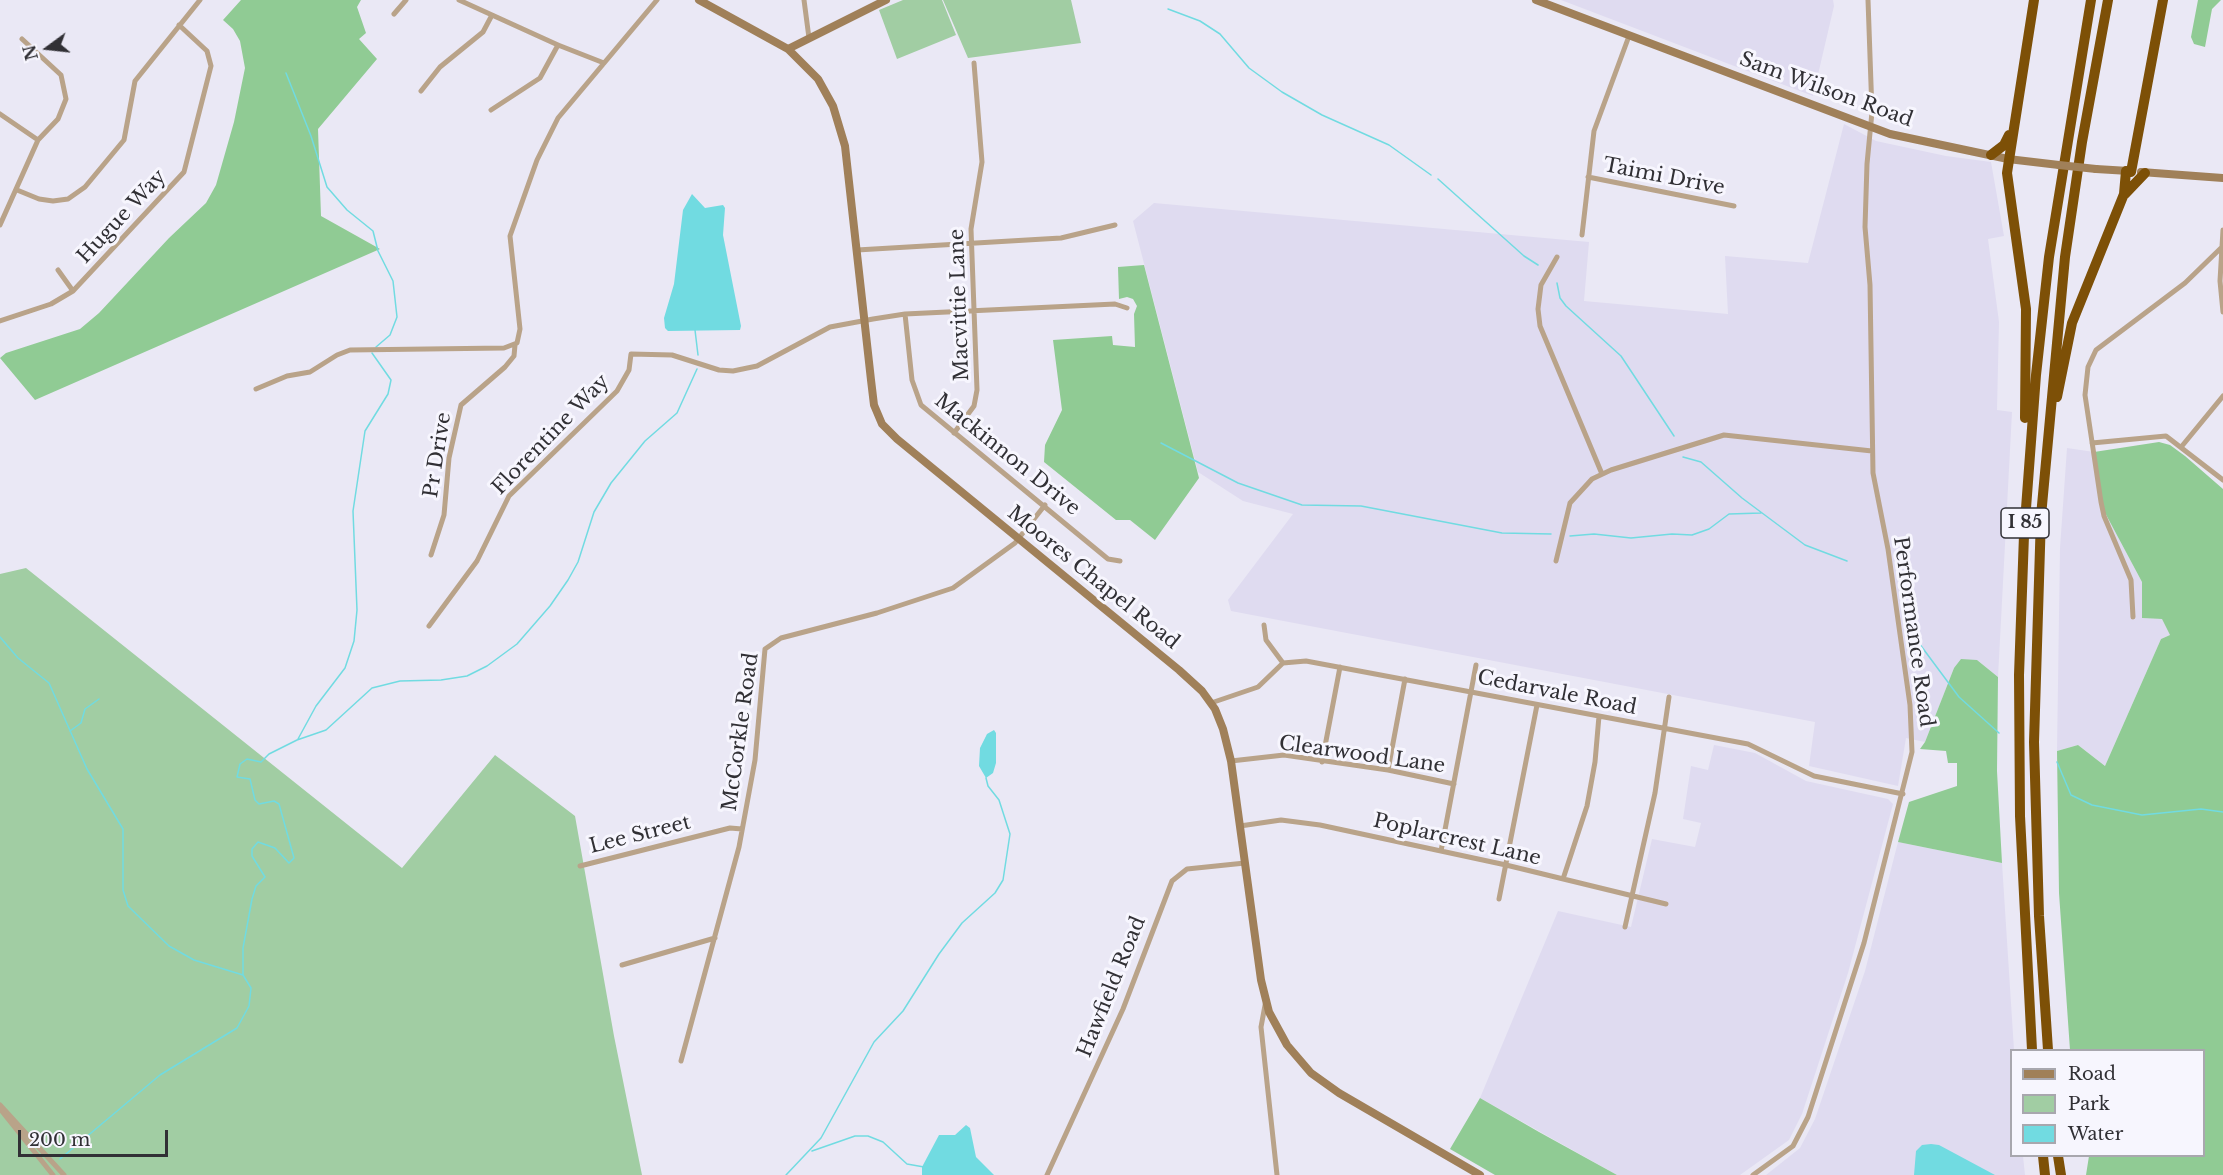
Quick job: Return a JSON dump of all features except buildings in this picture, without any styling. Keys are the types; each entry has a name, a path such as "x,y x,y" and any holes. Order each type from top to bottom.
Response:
{"highway":[{"path":"2024,535 2022,469 2027,338 2023,280 2008,181 2008,159 2034,0"},
{"name":"I 85","path":"2032,1049 2023,914 2019,792 2024,535 2036,375 2049,257 2090,0"},
{"name":"I 85","path":"2048,1049 2039,916 2034,742 2037,594 2046,447 2073,203 2108,0"},
{"path":"2046,447 2072,323 2124,194 2163,0"},
{"path":"1991,155 2006,141 2014,120"},
{"path":"2124,194 2145,172"},
{"path":"2043,1157 2045,1175"},
{"path":"2058,1157 2061,1175"}],"main road":[{"name":"Moores Chapel Road","path":"699,0 788,49 818,80 836,113 845,146 874,405 882,424 897,439 1179,670 1211,703 1223,729 1230,761 1266,1000 1278,1031 1311,1073 1339,1093 1480,1175"},
{"path":"788,49 886,0"},
{"name":"Sam Wilson Road","path":"1536,0 1872,128 1903,137 2008,159 2223,178"}],"street":[{"path":"16,190 39,199 53,201 68,199 85,188 121,145 128,126 135,81 200,0"},
{"path":"394,14 406,0"},
{"path":"459,0 558,45 604,63"},
{"path":"256,389 287,376 310,372 337,355 350,350 504,348 515,345 520,329 510,236 549,133 558,118 657,0"},
{"path":"804,0 809,38"},
{"name":"Performance Road","path":"1753,1175 1792,1146 1808,1117 1864,944 1912,752 1912,729 1888,549 1875,487 1872,451 1870,285 1865,227 1867,164 1872,128 1868,0"},
{"path":"421,91 440,67 483,32 492,15"},
{"name":"Hugue Way","path":"2,320 51,304 73,291 184,172 212,66 207,51 179,25"},
{"path":"1582,236 1597,122 1629,36"},
{"path":"0,225 38,140 58,119 64,107 66,93 61,75 22,39"},
{"path":"491,110 540,78 558,45"},
{"name":"Macvittie Lane","path":"954,433 970,412 977,396 971,223 982,162 974,63"},
{"path":"0,114 38,140"},
{"name":"Taimi Drive","path":"1588,177 1734,206"},
{"path":"857,250 1061,238 1115,225"},
{"path":"2223,230 2220,281 2223,312"},
{"path":"2133,617 2131,580 2104,516 2092,444 2084,388 2091,357 2108,340 2185,283 2221,248"},
{"path":"1557,257 1541,285 1538,309 1540,326 1602,474"},
{"path":"58,270 73,291"},
{"path":"864,320 905,314 1115,304 1127,308"},
{"path":"0,311 2,320"},
{"name":"Mackinnon Drive","path":"905,314 917,399 954,433 1045,505 1108,559 1120,561"},
{"name":"Florentine Way","path":"429,626 477,561 510,496 617,391 629,370 632,354 672,355 719,370 745,370 780,354 817,332 864,320"},
{"name":"Pr Drive","path":"431,555 444,515 449,458 461,405 505,367 514,356 515,345"},
{"path":"2182,446 2223,396"},
{"path":"1556,561 1570,503 1580,491 1602,474 1724,435 1872,451"},
{"path":"2092,444 2161,435 2182,446 2223,480"},
{"name":"McCorkle Road","path":"681,1061 716,938 742,829 758,730 762,659 767,646 781,638 944,592 964,582 1019,539 1045,505"},
{"path":"1211,703 1258,687 1283,663 1266,640 1264,625"},
{"name":"Cedarvale Road","path":"1283,663 1297,660 1340,667 1749,744 1814,776 1903,794"},
{"path":"1441,851 1476,665"},
{"path":"1322,762 1340,667"},
{"path":"1388,770 1405,679"},
{"path":"1625,927 1655,794 1669,697"},
{"path":"1499,899 1537,705"},
{"path":"1563,879 1587,806 1595,762 1599,716"},
{"name":"Clearwood Lane","path":"1230,761 1284,755 1388,770 1454,783"},
{"name":"Poplarcrest Lane","path":"1240,826 1281,820 1304,822 1506,865 1666,904"},
{"name":"Lee Street","path":"580,866 730,828 742,829"},
{"name":"Hawfield Road","path":"1047,1175 1123,1009 1172,880 1187,868 1245,862"},
{"path":"622,965 716,938"},
{"path":"1266,1000 1262,1027 1277,1175"},
{"path":"0,1107 53,1175"},
{"path":"0,1107 64,1175"}],"shaded area":[{"path":"1561,0 1833,0 1834,6 1813,96"},
{"path":"1844,124 1876,141 1946,156 1991,162 2004,236 1988,239 1999,322 1997,410 2012,412 1998,677 1977,660 1954,668 1925,742 1906,738 1898,786 1809,766 1815,722 1231,611 1228,600 1293,514 1243,501 1198,472 1133,221 1154,203 1589,242 1584,301 1728,314 1725,256 1808,263"},
{"path":"2067,448 2094,452 2103,509 2142,582 2142,618 2162,619 2170,635 2161,639 2105,766 2078,745 2057,751 2060,548"},
{"path":"1714,745 1755,753 1806,781 1888,799 1893,804 1848,973 1802,1114 1789,1140 1740,1175 1617,1175 1480,1098 1558,911 1631,927 1652,839 1695,847 1701,823 1683,819 1691,766 1708,770"},
{"path":"1898,842 2002,863 2014,1049 2010,1049 2010,1157 2023,1157 2025,1175 1766,1175 1800,1148 1815,1119 1865,971"}],"green space":[{"path":"241,0 361,0 357,7 366,33 359,39 377,59 318,129 321,216 380,249 35,400 0,358 6,353 80,329 99,313 169,238 206,203 216,185 234,122 245,68 240,41 233,29 223,20"},
{"path":"903,0 942,0 956,35 897,59 879,10"},
{"path":"943,0 1071,0 1081,43 968,58"},
{"path":"2198,0 2221,0 2212,9 2205,47 2194,44 2191,37"},
{"path":"1144,265 1199,478 1155,540 1130,520 1116,520 1044,462 1045,445 1062,410 1053,340 1112,336 1113,345 1135,347 1134,314 1137,306 1133,299 1127,297 1119,299 1118,267"},
{"path":"2159,442 2170,445 2223,489 2223,1175 2086,1175 2089,1157 2205,1157 2205,1049 2070,1049 2059,893 2057,751 2078,745 2105,766 2161,639 2170,635 2162,619 2142,618 2142,582 2103,509 2094,452"},
{"path":"26,568 402,868 495,755 575,816 614,1036 642,1175 0,1175 0,574"},
{"path":"1961,659 1977,660 1998,677 1997,771 2002,863 1898,842 1909,802 1957,786 1957,763 1948,763 1946,751 1920,749 1925,742 1954,668"},
{"path":"1480,1098 1617,1175 1495,1175 1450,1149"}],"water":[{"path":"692,194 705,208 723,205 725,208 723,235 740,330 668,331 665,328 664,318 674,284 683,210"},
{"path":"994,730 996,733 996,763 993,773 986,778 979,766 980,748 987,734"},
{"path":"966,1125 970,1128 976,1157 994,1175 922,1175 922,1167 939,1135 955,1135"},
{"path":"1922,1145 1939,1145 1995,1175 1914,1175 1916,1151"}],"waterway":[{"path":"1168,9 1200,21 1220,34 1249,68 1282,92 1322,115 1389,145 1431,175"},
{"path":"286,73 311,136 327,187 347,210 373,231 378,251 393,281 397,317 390,335 376,347"},
{"path":"1438,179 1524,256 1538,265"},
{"path":"1557,283 1560,298 1566,306 1621,356 1674,436"},
{"path":"695,330 698,355"},
{"path":"298,739 316,706 345,668 354,641 357,610 353,511 365,431 388,394 391,380 372,353"},
{"path":"243,975 243,948 252,899 256,886 265,877 252,856 252,849 258,842 275,848 289,863 294,858 279,804 274,801 259,804 255,800 250,779 237,777 240,764 247,759 261,762 269,754 297,740 326,730 372,688 400,681 441,680 467,676 487,666 517,644 550,606 568,580 578,562 594,512 611,483 645,441 677,413 697,369"},
{"path":"1161,443 1238,483 1302,505 1361,506 1502,533 1551,534"},
{"path":"1683,457 1701,462 1742,498 1805,545 1847,561"},
{"path":"1570,536 1594,534 1631,538 1672,534 1692,535 1709,529 1729,514 1761,513"},
{"path":"1907,627 1959,697 1999,733"},
{"path":"0,637 18,658 49,683 87,769 123,829 123,890 128,906 169,946 194,960 243,975 251,988 249,1006 237,1028 160,1075 60,1159"},
{"path":"70,731 81,723 85,709 99,699"},
{"path":"2057,762 2071,795 2092,805 2142,815 2201,809 2223,812"},
{"path":"786,1175 821,1138 874,1042 903,1011 939,954 962,923 995,893 1003,880 1010,834 999,800 988,786 986,778"},
{"path":"812,1151 855,1136 868,1136 883,1142 907,1164 924,1167"}]}
